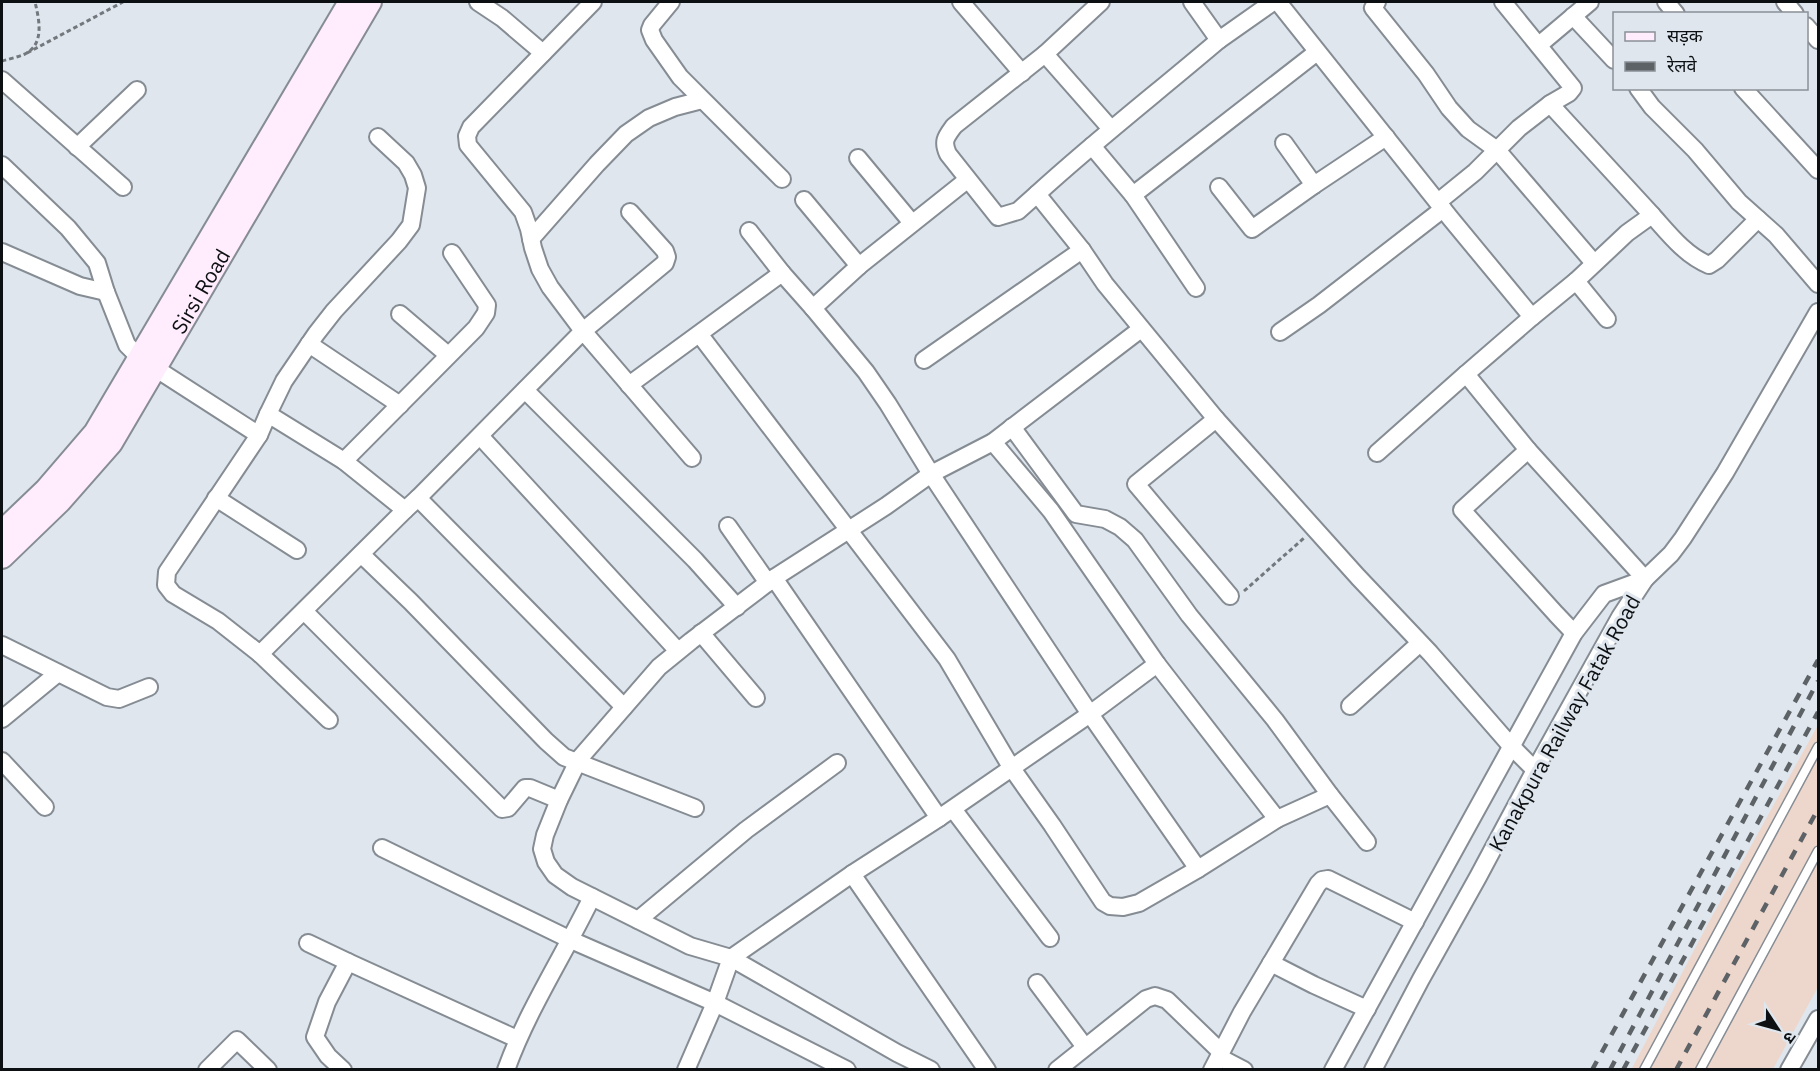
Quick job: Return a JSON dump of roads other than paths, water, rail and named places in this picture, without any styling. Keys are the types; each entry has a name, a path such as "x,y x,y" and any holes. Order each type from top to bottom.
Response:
{"main road":[{"name":"Sirsi Road","path":"2,557 60,501 111,443 147,362 351,2"},
{"name":"Sirsi Road","path":"2,532 46,490 95,433 147,362 370,2"}],"street":[{"path":"478,2 502,18 543,53"},
{"path":"593,2 471,127 466,135 468,145 523,212 540,269 550,287 583,331 692,458"},
{"path":"671,2 652,25 651,35 680,77 782,179"},
{"path":"961,2 1022,72"},
{"path":"1101,2 1045,54 954,126 946,137 944,146 948,154 998,218 1018,212 1074,160 1219,40 1273,2"},
{"path":"1192,2 1219,40"},
{"path":"1278,2 1532,317"},
{"path":"1377,2 1373,8 1426,74 1449,108 1468,129 1497,150 1594,263"},
{"path":"1280,332 1319,305 1441,206 1519,129 1574,88 1503,2"},
{"path":"1539,45 1590,2"},
{"path":"1573,16 1613,59"},
{"path":"1808,28 1818,40"},
{"path":"1133,195 1317,52"},
{"path":"1045,54 1111,129"},
{"path":"2,80 123,187"},
{"path":"77,147 137,90"},
{"path":"1640,90 1739,202 1776,235 1818,284"},
{"path":"1745,90 1818,170"},
{"path":"531,239 626,134 649,118 675,107 702,100"},
{"path":"1550,104 1686,253 1697,260 1709,265 1717,260 1758,219"},
{"path":"328,720 260,654 218,621 173,594 166,585 167,572 258,435 284,381 309,344 334,311 411,225 417,189 413,175 406,163 378,137"},
{"path":"1219,187 1252,229 1386,137"},
{"path":"1284,143 1314,185"},
{"path":"1092,146 1133,195 1196,288"},
{"path":"858,158 912,223"},
{"path":"2,165 68,228 97,263 127,345 147,362 258,435"},
{"path":"813,308 859,266 967,180"},
{"path":"1037,194 1082,250 1105,284 1216,419 1535,770"},
{"path":"804,200 859,266"},
{"path":"260,654 583,331 665,263 667,257 665,251 630,212"},
{"path":"1377,453 1576,281 1627,233 1652,215"},
{"path":"749,231 866,372 899,419 931,474 1090,714 1198,869"},
{"path":"924,360 1082,250"},
{"path":"2,252 80,286 106,292"},
{"path":"344,461 482,320 486,313 487,305 452,253"},
{"path":"628,385 700,335 782,273"},
{"path":"1576,281 1607,319"},
{"path":"1466,374 1528,450 1645,579 1671,554 1725,473 1818,312"},
{"path":"400,314 448,355"},
{"path":"931,1070 731,958 690,946 572,887 555,875 546,862 542,849 545,835 577,762 659,667 771,580 886,506 931,474 993,442 1141,329"},
{"path":"700,335 947,659 1011,767 1102,902 1110,906 1123,907 1139,903 1277,819 1330,795"},
{"path":"309,344 400,405"},
{"path":"525,390 695,560 737,607"},
{"path":"268,414 344,461 405,510"},
{"path":"1216,419 1136,483 1230,596"},
{"path":"1012,427 1076,513 1105,519 1120,527 1135,540 1189,615 1275,720 1367,842"},
{"path":"480,436 678,651"},
{"path":"993,442 1051,511 1157,664 1277,819"},
{"path":"1528,450 1462,510 1574,633"},
{"path":"216,498 297,549"},
{"path":"418,498 624,707"},
{"path":"728,526 771,580 939,818"},
{"path":"361,554 564,757 696,808"},
{"name":"Kanakpura Railway Fatak Road","path":"1333,1070 1574,633 1604,594 1645,579"},
{"name":"Kanakpura Railway Fatak Road","path":"1373,1070 1420,979 1535,770 1620,617 1645,579"},
{"path":"304,611 502,808 508,808 525,788 559,800"},
{"path":"701,633 756,698"},
{"path":"1350,706 1420,643"},
{"path":"2,645 107,698 118,699 149,687"},
{"path":"686,1070 715,1003 731,958 852,874 953,809 1090,714 1157,664"},
{"path":"2,719 58,673"},
{"path":"2,761 45,807"},
{"path":"638,920 746,830 837,763"},
{"path":"953,809 1050,938"},
{"path":"382,848 571,940 715,1003 847,1070"},
{"path":"852,874 987,1070"},
{"path":"1219,1062 1271,963 1322,880 1328,879 1415,922"},
{"path":"506,1070 517,1039 592,897"},
{"path":"308,943 517,1039"},
{"path":"343,1070 328,1056 315,1037 327,1002 348,962"},
{"path":"1271,963 1367,1010"},
{"path":"1037,983 1085,1047"},
{"path":"1057,1070 1146,999 1155,996 1167,1000 1219,1062 1244,1070"},
{"path":"1794,1068 1818,1019"},
{"path":"207,1070 237,1040 268,1070"}],"lane":[{"path":"1644,1070 1818,747"},
{"path":"1700,1070 1818,851"}],"railway":[{"path":"1592,1070 1818,660"},
{"path":"1610,1070 1818,681"},
{"path":"1623,1070 1818,712"},
{"path":"1676,1070 1818,809"}]}
